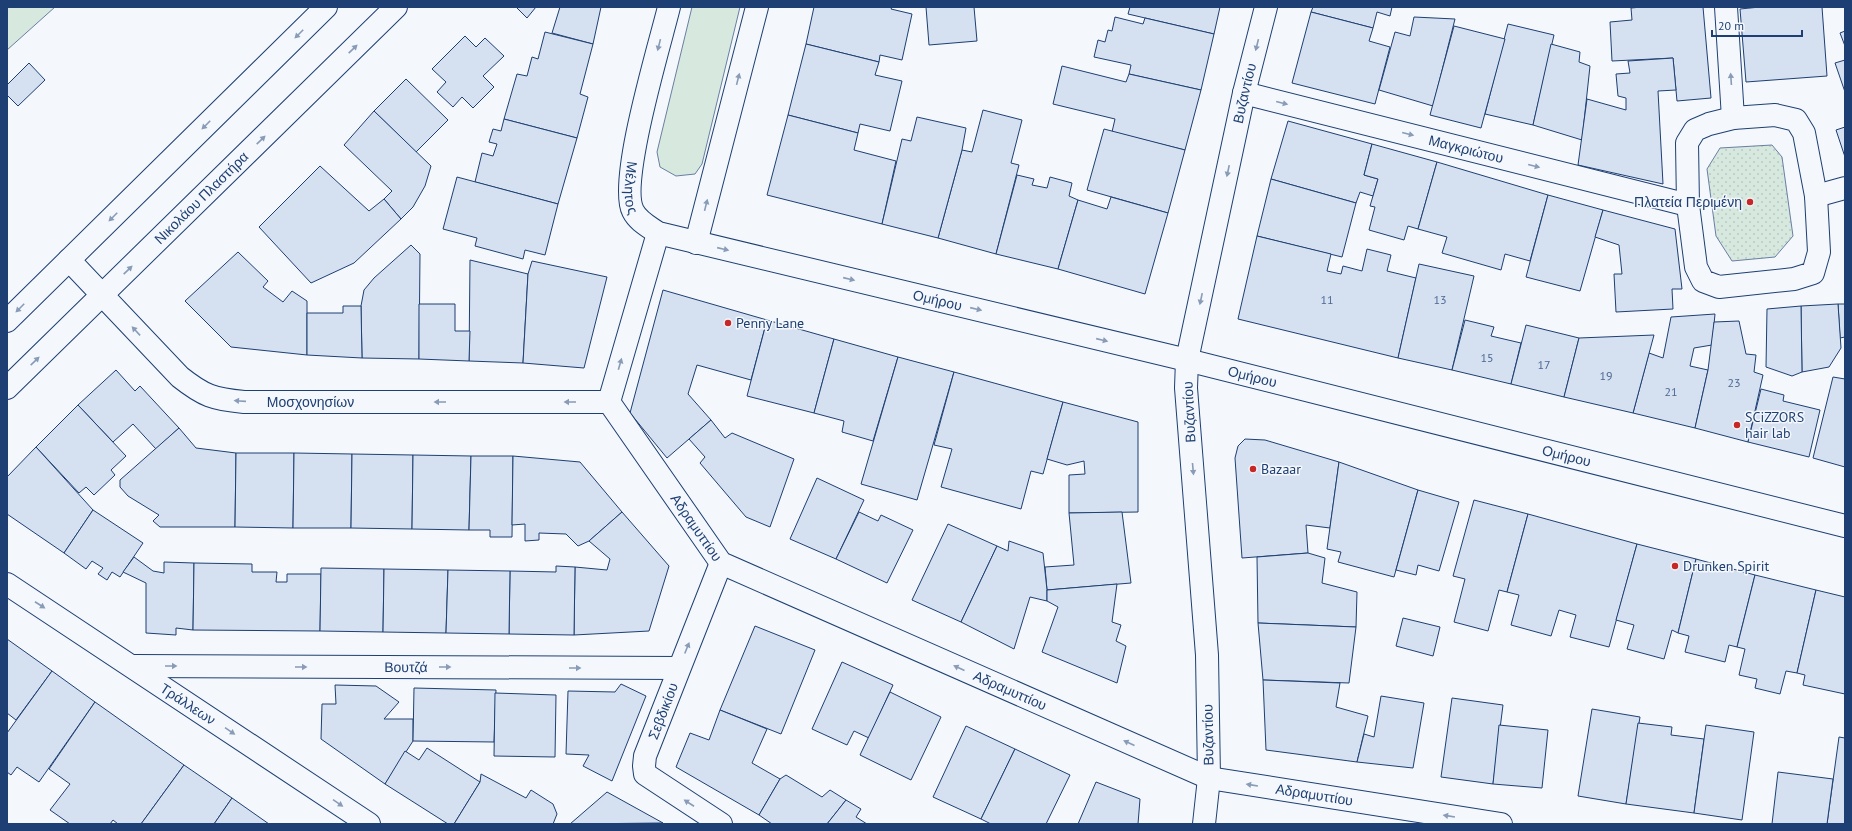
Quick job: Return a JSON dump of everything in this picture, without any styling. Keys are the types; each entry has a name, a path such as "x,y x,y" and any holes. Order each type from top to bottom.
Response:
{"street":[{"path":"7,321 326,7"},
{"name":"Μέλητος","path":"658,233 640,221 632,210 630,188 641,117 669,7"},
{"path":"696,243 757,7"},
{"name":"Βυζαντίου","path":"1204,824 1209,778 1207,656 1186,388 1187,360 1244,93 1266,7"},
{"path":"1726,7 1733,118"},
{"name":"Νικολάου Πλαστήρα","path":"7,388 391,9"},
{"name":"Μαγκριώτου","path":"1244,93 1688,205"},
{"path":"1775,115 1796,120 1804,133 1816,196 1819,252 1813,273 1794,279 1719,287 1703,281 1696,267 1688,205 1687,143 1695,130 1709,124 1733,118 1775,115"},
{"path":"1816,196 1845,188"},
{"path":"609,402 658,233"},
{"name":"Ομήρου","path":"658,233 1187,360 1845,526"},
{"name":"Μοσχονησίων","path":"69,260 180,377 197,390 218,399 244,402 609,402"},
{"name":"Αδραμυττίου","path":"609,402 720,563 1209,778 1502,824"},
{"name":"Σεβδικίου","path":"720,563 645,756 644,766 645,774 721,824"},
{"name":"Τράλλεων","path":"7,584 369,824"},
{"name":"Βουτζά","path":"132,666 679,668"}],"shaded area":[{"path":"7,7 55,7 7,50"},
{"path":"692,7 740,7 702,164 695,174 676,176 660,167 657,152"},
{"name":"Πλατεία Περιμένη","path":"1772,145 1782,157 1793,236 1775,257 1732,261 1716,236 1707,169 1720,148"}],"building":[{"path":"516,7 536,7 527,18"},
{"path":"560,7 601,7 593,44 552,33"},
{"path":"814,7 892,7 891,9 912,14 902,60 880,55 879,62 806,44"},
{"path":"926,7 974,7 977,41 929,45"},
{"path":"1130,7 1220,7 1214,34 1128,14"},
{"path":"1313,7 1392,7 1390,16 1377,12 1373,28 1311,12"},
{"path":"1703,7 1711,98 1677,101 1673,58 1612,61 1610,22 1632,20 1631,8"},
{"path":"1760,7 1822,7 1827,76 1746,82 1740,9"},
{"path":"1311,12 1373,28 1369,41 1390,47 1375,104 1292,83"},
{"path":"1115,17 1143,24 1145,18 1214,34 1201,90 1129,74 1131,65 1094,57 1098,40 1105,42 1108,30 1112,31"},
{"path":"1414,17 1455,19 1433,106 1379,90 1395,32 1410,36"},
{"path":"1508,24 1554,35 1533,125 1485,114"},
{"path":"1454,26 1505,39 1481,128 1430,115"},
{"path":"1845,31 1845,46 1840,33"},
{"path":"545,32 593,44 580,94 588,97 577,138 504,119 517,74 527,76 532,57 538,59"},
{"path":"465,36 476,47 485,38 504,56 483,76 494,87 473,108 462,97 453,107 437,92 446,82 432,69"},
{"path":"806,44 879,62 875,75 902,81 890,131 860,124 858,133 788,115"},
{"path":"1551,44 1580,52 1579,62 1590,66 1582,140 1533,125"},
{"path":"1673,58 1676,90 1658,91 1663,184 1578,165 1587,99 1626,110 1626,98 1618,96 1616,74 1630,73 1628,61"},
{"path":"1845,60 1845,92 1835,63"},
{"path":"29,63 45,80 18,106 7,95 7,85"},
{"path":"1062,66 1126,82 1129,74 1201,90 1185,150 1112,132 1115,119 1053,104"},
{"path":"406,79 448,120 416,152 374,111"},
{"path":"983,110 1022,120 1011,163 1019,165 996,254 938,238 962,150 972,152"},
{"path":"374,111 431,166 425,186 413,207 401,219 384,199 392,191 344,145"},
{"path":"788,115 858,133 854,150 896,161 882,224 767,195"},
{"path":"917,117 966,128 962,150 938,238 882,224 902,139 911,141"},
{"path":"504,119 577,138 558,204 475,182 482,153 493,156 497,144 489,142 493,129 501,131"},
{"path":"1288,121 1372,144 1364,175 1378,179 1373,196 1360,192 1356,203 1271,179"},
{"path":"1845,127 1845,157 1836,130"},
{"path":"1104,129 1185,150 1168,213 1087,190"},
{"path":"1372,144 1437,162 1418,229 1408,226 1404,240 1369,230 1375,207 1370,206 1378,179 1364,175"},
{"path":"1437,162 1548,195 1530,261 1505,254 1501,270 1442,253 1447,237 1418,229"},
{"path":"320,166 369,211 384,199 401,219 354,263 311,283 259,227"},
{"path":"1017,175 1034,179 1032,185 1047,188 1050,177 1072,183 1069,196 1078,200 1058,269 996,254"},
{"path":"457,177 558,204 545,255 525,250 523,259 475,246 477,238 443,229"},
{"path":"1271,179 1356,203 1342,257 1257,236"},
{"path":"1548,195 1603,210 1580,291 1526,277"},
{"path":"1111,197 1168,213 1145,294 1058,269 1078,200 1107,209"},
{"path":"1603,210 1675,229 1682,289 1672,289 1673,309 1616,312 1614,274 1622,274 1619,245 1595,237"},
{"path":"1257,236 1331,254 1327,271 1341,274 1343,266 1362,271 1367,249 1391,255 1387,271 1416,278 1398,358 1238,319"},
{"path":"411,245 420,254 419,359 362,358 361,306 364,290 374,278"},
{"path":"238,252 268,281 263,287 283,302 292,291 307,301 307,355 231,347 185,301"},
{"path":"470,260 528,274 523,363 469,361"},
{"path":"532,261 607,277 584,368 523,363 528,274"},
{"path":"1419,264 1474,276 1452,370 1398,358"},
{"path":"663,290 767,320 751,380 697,365 688,394 711,420 667,458 630,413"},
{"path":"419,304 455,304 455,331 470,331 469,361 419,359"},
{"path":"1838,304 1845,304 1845,337 1840,338"},
{"path":"1838,304 1841,348 1829,367 1802,372 1801,306"},
{"path":"343,306 361,306 362,358 307,355 307,313 343,313"},
{"path":"1801,306 1802,372 1792,376 1766,367 1767,309"},
{"path":"1715,314 1712,345 1694,348 1690,366 1708,370 1695,428 1633,413 1649,353 1663,358 1671,317"},
{"path":"767,320 834,339 814,413 747,396"},
{"path":"1465,320 1494,327 1491,336 1521,343 1511,384 1452,370"},
{"path":"1739,321 1746,354 1756,355 1754,372 1763,375 1748,442 1695,428 1708,370 1714,322"},
{"path":"1526,325 1579,338 1564,397 1511,384"},
{"path":"1654,335 1633,413 1564,397 1579,338"},
{"path":"834,339 898,357 873,441 842,432 844,421 814,413"},
{"path":"898,357 954,372 917,500 861,484"},
{"path":"116,370 135,391 140,386 179,428 156,449 133,424 113,442 78,405"},
{"path":"954,372 1063,402 1043,474 1031,471 1021,509 941,487 952,449 934,445"},
{"path":"1833,377 1845,379 1845,467 1813,458"},
{"path":"1761,389 1784,395 1783,401 1820,410 1809,457 1748,442"},
{"path":"1063,402 1138,422 1138,512 1069,513 1069,475 1085,474 1084,461 1067,465 1047,459"},
{"path":"78,405 126,456 111,470 115,475 94,495 86,487 79,493 36,447"},
{"path":"711,420 725,438 732,433 794,459 770,527 746,517 700,463 705,457 689,439"},
{"path":"179,428 196,448 236,453 235,527 160,527 153,521 159,515 128,496 120,487 120,480"},
{"path":"1245,439 1265,440 1339,462 1330,528 1306,525 1308,553 1242,558 1235,458 1238,446"},
{"path":"36,447 93,510 64,553 7,514 7,477"},
{"path":"236,453 294,453 293,528 235,527"},
{"path":"294,453 352,454 351,528 293,528"},
{"path":"352,454 413,455 412,529 351,528"},
{"path":"413,455 471,456 469,530 412,529"},
{"path":"471,456 513,456 512,537 490,537 490,530 469,530"},
{"path":"513,456 580,462 622,512 589,541 578,546 566,534 539,533 539,540 525,541 525,524 512,525"},
{"path":"1339,462 1418,490 1394,577 1338,562 1341,552 1327,549"},
{"path":"817,478 864,500 836,559 790,539"},
{"path":"1418,490 1459,502 1439,571 1418,565 1416,575 1396,570"},
{"path":"1474,500 1528,514 1507,592 1499,590 1488,631 1454,622 1465,579 1453,576"},
{"path":"93,510 143,543 120,577 112,572 107,580 98,574 103,568 92,561 86,569 64,553"},
{"path":"622,512 669,566 649,631 574,635 575,567 607,570 610,559 589,541"},
{"path":"859,512 878,521 881,515 913,530 887,583 836,559"},
{"path":"1122,512 1131,583 1047,590 1045,567 1074,565 1069,513"},
{"path":"1528,514 1637,544 1609,647 1570,637 1576,615 1559,610 1551,636 1511,625 1519,595 1507,592"},
{"path":"948,524 997,546 961,622 912,600"},
{"path":"1009,541 1043,553 1047,590 1047,601 1030,597 1014,649 961,622 997,546 1008,551"},
{"path":"1637,544 1696,559 1678,633 1672,630 1664,659 1627,649 1634,625 1616,620"},
{"path":"1308,553 1325,558 1322,583 1357,592 1356,627 1258,623 1257,557"},
{"path":"134,557 153,571 164,573 164,562 194,563 193,630 176,628 176,635 146,633 146,583 123,572"},
{"path":"1696,559 1755,575 1737,647 1729,645 1725,662 1685,652 1689,636 1678,633"},
{"path":"194,563 252,564 252,572 277,572 276,582 287,582 287,574 321,574 320,631 193,630"},
{"path":"556,566 575,567 574,635 509,634 510,571 556,572"},
{"path":"321,568 384,569 383,632 320,631"},
{"path":"384,569 448,570 446,633 383,632"},
{"path":"448,570 510,571 509,634 446,633"},
{"path":"1755,575 1816,590 1797,673 1786,671 1780,694 1755,688 1757,679 1739,675 1745,649 1737,647"},
{"path":"1117,584 1112,622 1121,625 1116,641 1126,646 1117,683 1042,652 1058,607 1047,601 1047,590"},
{"path":"1816,590 1845,597 1845,694 1803,685 1805,675 1797,673"},
{"path":"1403,618 1440,627 1433,656 1396,646"},
{"path":"1258,623 1356,627 1349,683 1263,680"},
{"path":"755,626 815,650 781,734 720,710"},
{"path":"7,639 52,671 16,720 7,713"},
{"path":"842,662 893,685 869,738 854,731 847,745 812,729"},
{"path":"52,671 95,702 39,782 17,767 11,775 7,772 7,733"},
{"path":"1263,680 1340,683 1336,707 1368,716 1357,762 1266,750"},
{"path":"621,684 646,696 612,781 583,766 589,755 566,754 568,691 615,692"},
{"path":"335,685 376,686 399,702 384,719 413,719 413,741 385,784 321,739 322,704 336,704"},
{"path":"414,688 496,690 494,742 413,741"},
{"path":"890,692 941,717 911,780 860,755"},
{"path":"495,693 556,695 555,757 494,756"},
{"path":"1381,696 1424,703 1413,768 1357,762 1364,734 1374,737"},
{"path":"1452,698 1503,705 1493,784 1441,777"},
{"path":"95,702 184,765 141,824 118,824 113,820 110,824 70,824 50,810 70,784 49,769"},
{"path":"1592,709 1640,717 1626,804 1578,796"},
{"path":"720,710 767,729 752,763 780,779 759,815 676,767 690,733 709,740"},
{"path":"1638,723 1672,727 1671,735 1704,739 1694,813 1626,804"},
{"path":"1499,725 1548,730 1542,788 1493,784"},
{"path":"1706,725 1754,732 1742,820 1694,813"},
{"path":"966,726 1015,749 981,819 933,797"},
{"path":"1839,737 1845,738 1845,824 1827,824"},
{"path":"427,748 480,782 454,824 448,824 385,784 405,751 419,760"},
{"path":"1015,749 1070,775 1046,824 991,824 981,819"},
{"path":"184,765 232,798 214,824 141,824"},
{"path":"1778,772 1833,779 1827,824 1772,824"},
{"path":"481,774 526,798 531,790 553,804 557,814 553,824 454,824 480,782"},
{"path":"786,775 822,797 830,790 846,800 827,824 772,824 759,815 780,779"},
{"path":"1096,782 1140,799 1138,824 1078,824"},
{"path":"607,792 663,823 570,824"},
{"path":"232,798 269,824 214,824"},
{"path":"846,800 861,809 856,817 867,824 827,824"}],"place":[{"name":"Πλατεία Περιμένη","path":"1750,202"},
{"name":"Penny Lane","path":"728,323"},
{"name":"SCiZZORS hair lab","path":"1737,425"},
{"name":"Bazaar","path":"1253,469"},
{"name":"Drunken Spirit","path":"1675,566"}]}
